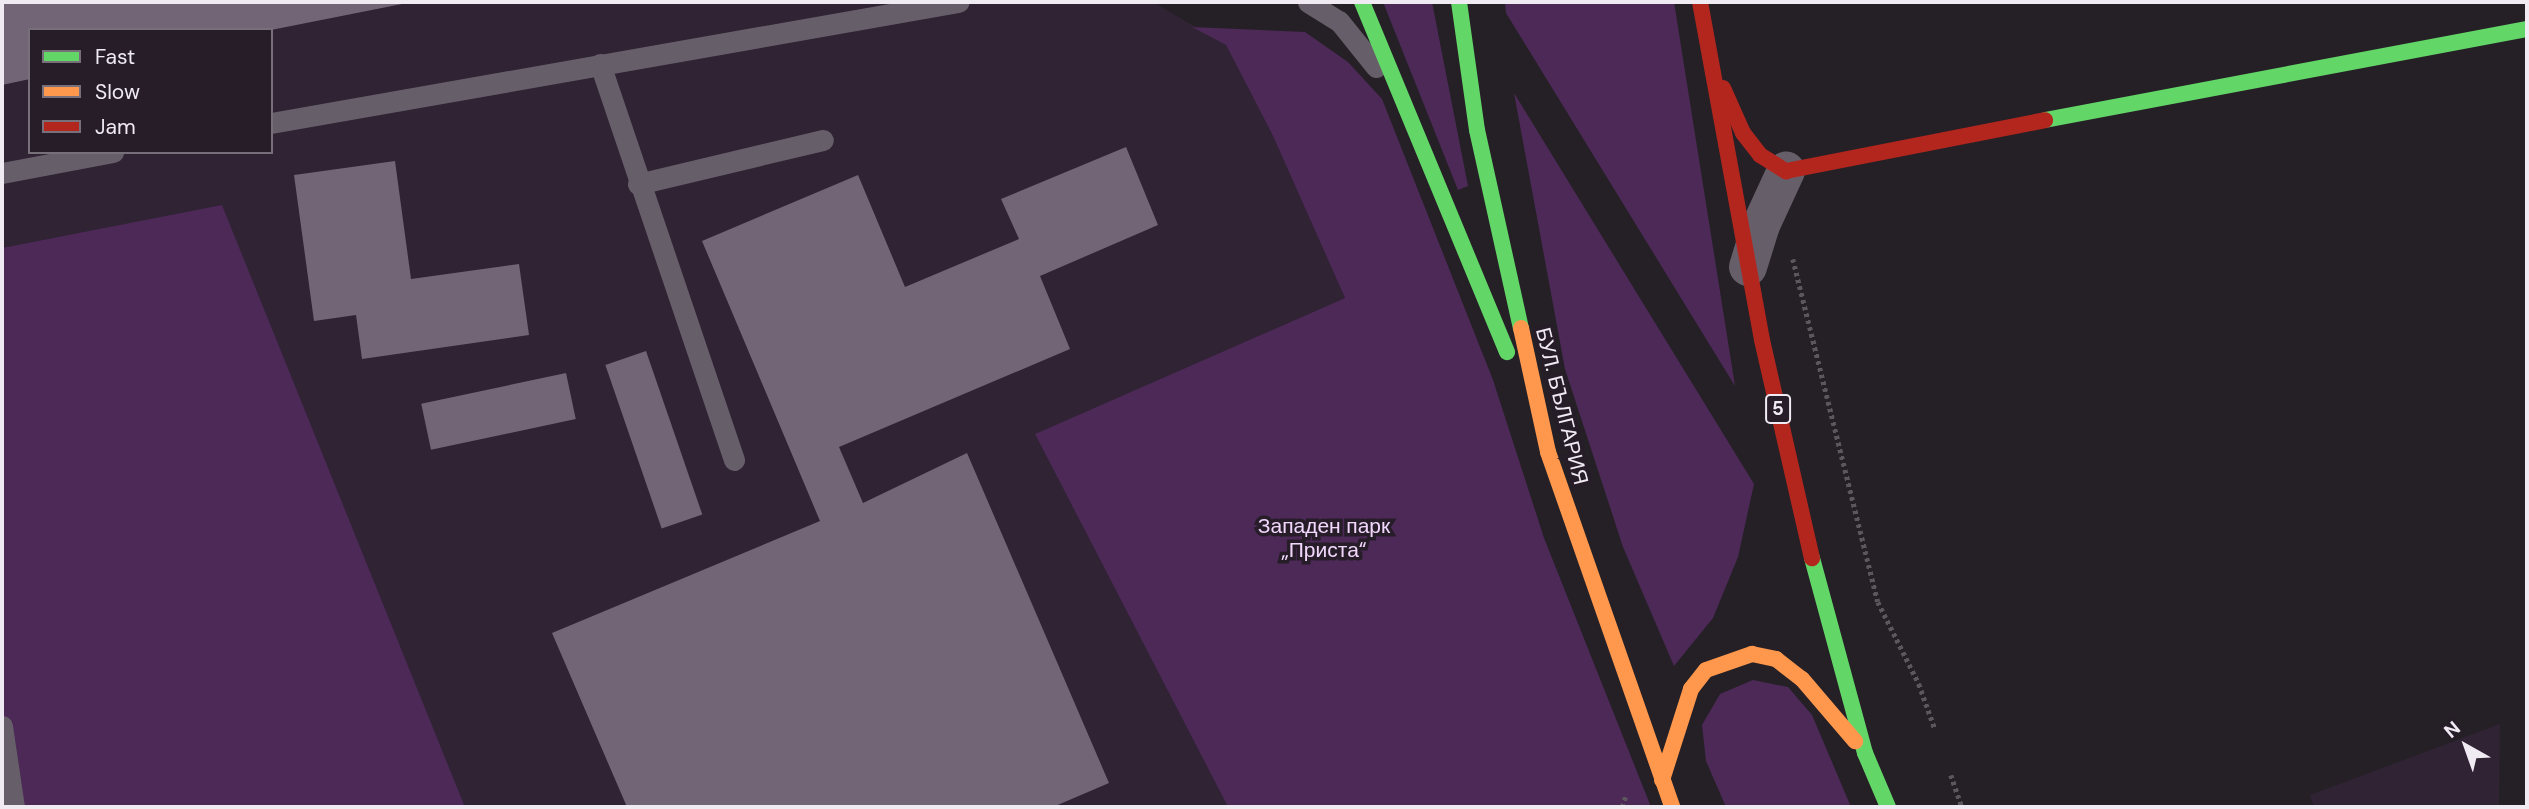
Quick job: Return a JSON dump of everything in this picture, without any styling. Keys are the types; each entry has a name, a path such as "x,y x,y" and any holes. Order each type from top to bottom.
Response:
{"main road":[{"path":"1362,2 1548,452"},
{"name":"БУЛ. БЪЛГАРИЯ","path":"1459,2 1477,130 1548,452 1672,807"},
{"name":"5","path":"1700,2 1748,267 1819,590 1865,753 1888,807"},
{"path":"1709,59 1743,133 1760,155 1786,170 2414,47 2527,29"},
{"path":"1662,780 1691,689 1706,670 1728,659 1752,654 1776,659 1802,679 1865,753"}],"street":[{"path":"1748,267 1761,225 1786,170"}],"lane":[{"path":"273,123 958,2"},
{"path":"1308,2 1339,21 1408,110"},
{"path":"600,64 638,184 734,460"},
{"path":"638,184 823,139"},
{"path":"2,173 102,154"},
{"path":"2,726 14,807"}],"path":[{"path":"1790,247 1878,602 1919,684 1935,729"},
{"path":"1951,775 1962,807"}],"shaded area":[{"path":"2,2 1153,2 1226,45 1273,136 1345,298 1035,434 1228,807 465,807 222,206 2,248"},
{"path":"2500,724 2499,807 2314,807 2310,795"}],"green space":[{"path":"1383,2 1432,2 1468,186 1458,190"},
{"path":"1505,2 1674,2 1735,386 1506,13"},
{"name":"Западен парк „Приста“","path":"1192,27 1305,32 1348,62 1382,99 1493,380 1544,538 1651,807 1228,807 1035,434 1345,298 1273,136 1226,45"},
{"path":"1514,93 1754,484 1738,557 1713,618 1674,666 1623,547 1565,369"},
{"path":"222,205 465,807 2,807 2,248"},
{"path":"1753,680 1788,687 1812,715 1851,807 1726,807 1706,761 1702,725 1720,694"}],"building":[{"path":"2,2 407,2 273,30 28,28 28,79 2,85"},
{"path":"1126,147 1158,225 1040,276 1070,349 839,447 863,503 967,453 1109,783 1053,807 627,807 552,633 820,521 702,241 858,175 905,287 1019,239 1001,199"},
{"path":"395,161 411,279 519,264 529,335 362,359 356,315 314,321 294,175"},
{"path":"646,351 702,515 662,529 605,365"},
{"path":"566,373 576,419 431,450 421,404"}],"traffic: fast":[{"path":"1362,2 1507,352"},
{"path":"1459,2 1477,130 1521,328"},
{"path":"2045,120 2527,29"},
{"path":"1812,558 1865,753 1888,807"}],"traffic: slow":[{"path":"1521,328 1548,452 1672,807"},
{"path":"1662,780 1691,689 1706,670 1752,654 1776,659 1802,679 1855,741"}],"traffic: jam":[{"path":"1700,2 1762,340 1812,558"},
{"path":"1723,88 1743,133 1760,155 1786,171 2045,120"}]}
